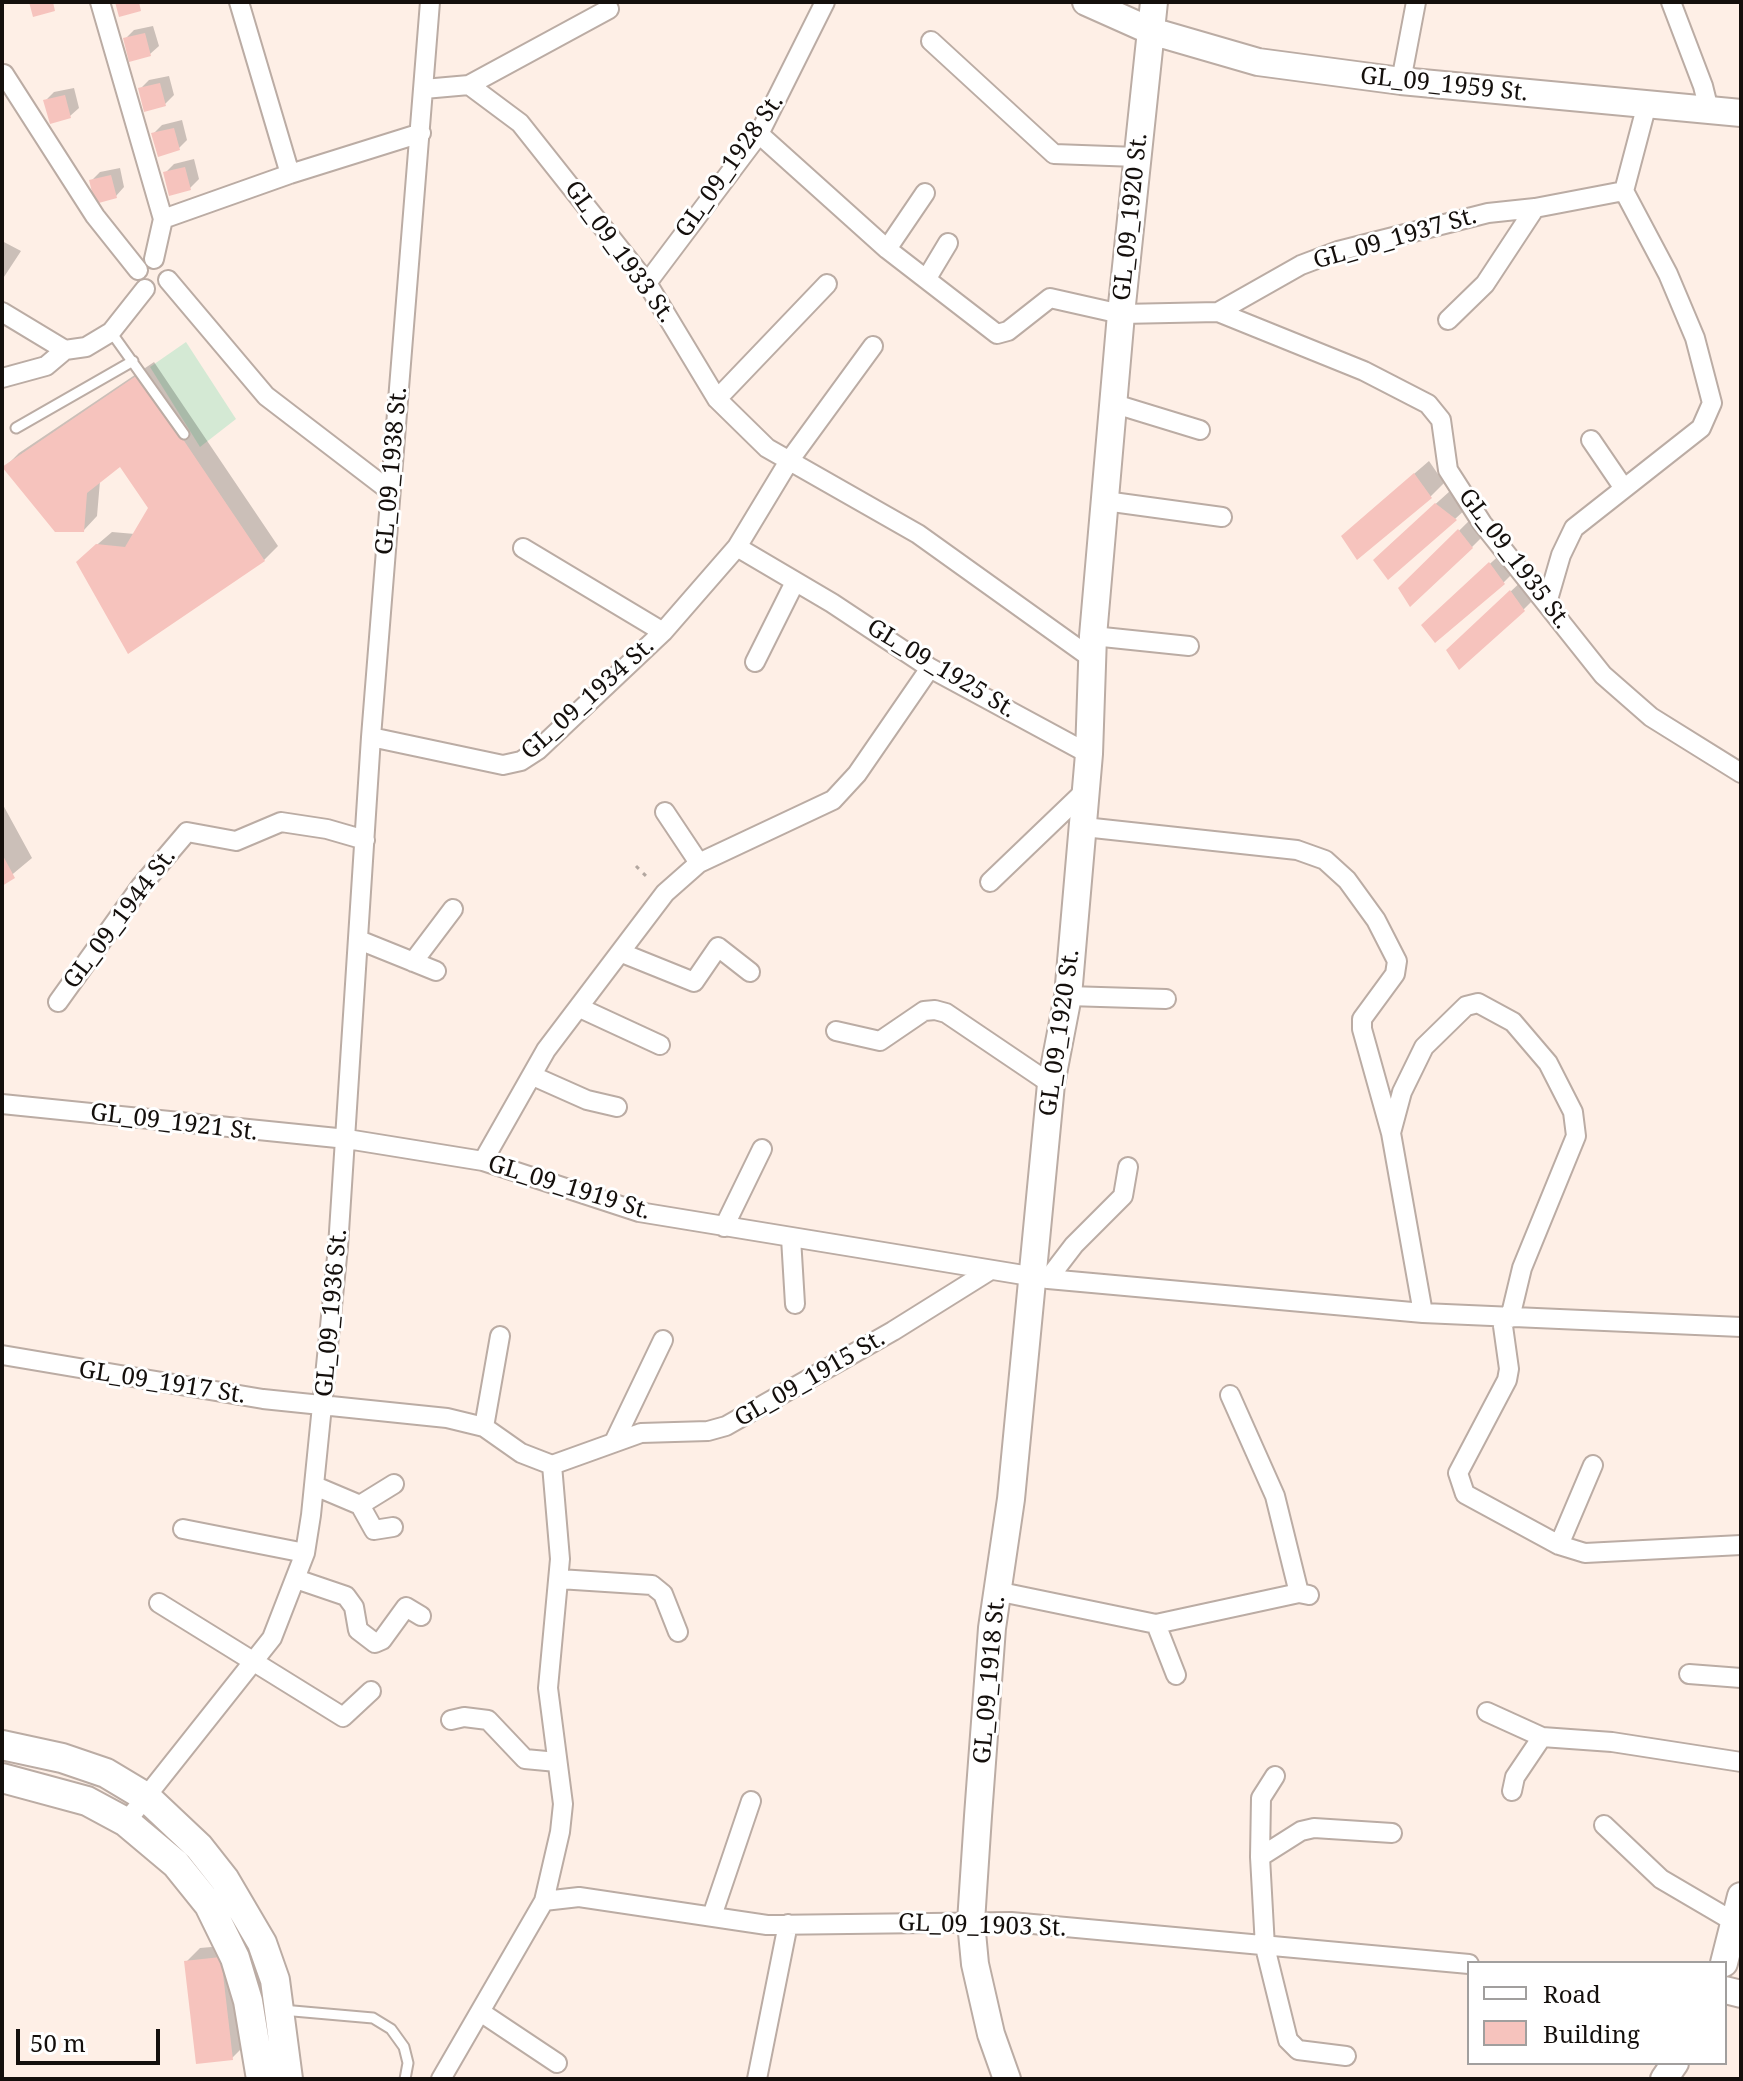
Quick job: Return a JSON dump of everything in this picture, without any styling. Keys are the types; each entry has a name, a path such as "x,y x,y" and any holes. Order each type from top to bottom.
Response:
{"main road":[{"name":"GL_09_1959 St.","path":"1086,2 1151,31 1258,62 1401,81 1741,113"},
{"name":"GL_09_1920 St.","path":"1041,1278 1051,1084 1068,996 1087,789 1094,648 1121,314 1154,2"},
{"name":"GL_09_1918 St.","path":"1007,2079 980,1995 971,1922 996,1591 1041,1278"},
{"path":"2,1745 62,1758 106,1773 146,1797 199,1847 237,1898 262,1943 275,1980 288,2079"},
{"path":"2,1778 66,1793 126,1822 176,1864 209,1905 225,1935 248,2001 261,2079"},
{"path":"1725,1961 1741,1896"}],"street":[{"path":"100,2 163,219 154,259"},
{"path":"239,2 290,174"},
{"name":"GL_09_1938 St.","path":"347,1139 371,737 430,2"},
{"name":"GL_09_1928 St.","path":"647,283 759,134 825,2"},
{"path":"1401,81 1416,2"},
{"path":"1671,2 1709,110"},
{"path":"424,89 469,85 609,9"},
{"path":"931,41 1054,154 1137,157"},
{"path":"4,74 95,216 138,270"},
{"name":"GL_09_1933 St.","path":"469,85 520,123 647,283 717,399 767,448 918,534 1094,648"},
{"path":"1547,603 1561,555 1574,528 1701,428 1712,403 1695,338 1668,274 1624,191 1647,104"},
{"path":"163,219 290,174 421,133"},
{"path":"759,134 887,249 997,334 1008,331 1050,298 1121,314 1218,312"},
{"name":"GL_09_1937 St.","path":"1218,312 1301,265 1338,251 1442,223 1624,191"},
{"path":"887,249 925,193"},
{"name":"GL_09_1937 St.","path":"1448,320 1485,284 1535,208"},
{"path":"927,278 948,243"},
{"path":"145,289 137,277 138,270 147,260 154,259 166,266 168,280 266,396 390,491"},
{"path":"145,289 158,290 168,280"},
{"path":"717,399 827,284"},
{"path":"2,378 46,366 65,350 86,347 111,332 145,289"},
{"path":"2,312 65,350"},
{"name":"GL_09_1935 St.","path":"1218,312 1364,371 1428,404 1441,420 1448,470 1482,523 1603,675 1651,717 1741,773"},
{"path":"789,461 873,346"},
{"path":"1115,404 1200,430"},
{"path":"1591,440 1623,487"},
{"name":"GL_09_1934 St.","path":"371,737 503,765 521,761 538,750 663,632 737,547 789,461"},
{"path":"1105,501 1222,517"},
{"name":"GL_09_1925 St.","path":"737,547 930,668 1089,754"},
{"name":"GL_09_1934 St.","path":"523,548 663,632"},
{"path":"755,662 795,582"},
{"path":"1094,648 1189,646"},
{"path":"483,1161 546,1050 665,893 699,863 833,800 857,774 930,668"},
{"path":"990,882 1087,789"},
{"path":"665,812 699,863"},
{"name":"GL_09_1944 St.","path":"58,1002 141,886 187,832 236,841 281,822 327,829 365,840"},
{"path":"1084,827 1297,850 1325,860 1347,880 1376,920 1397,961 1395,974 1362,1019 1377,1092 1391,1133 1423,1313"},
{"path":"413,962 453,909"},
{"path":"359,940 436,971"},
{"path":"622,953 694,982 718,947 750,972"},
{"path":"1068,996 1166,999"},
{"path":"1391,1133 1402,1092 1424,1047 1466,1006 1478,1003 1513,1022 1548,1063 1573,1112 1576,1136 1522,1268 1506,1318 1507,1380 1458,1478 1465,1494 1559,1545 1585,1553 1741,1545"},
{"path":"580,1008 660,1045"},
{"path":"836,1031 880,1041 893,1036 924,1011 935,1010 946,1013 1051,1084"},
{"path":"533,1076 587,1100 617,1107"},
{"name":"GL_09_1921 St.","path":"2,1104 347,1139"},
{"name":"GL_09_1919 St.","path":"347,1139 483,1161 622,1208 989,1271 1423,1313 1741,1327"},
{"name":"GL_09_1936 St.","path":"126,1822 272,1638 305,1553 324,1406 347,1139"},
{"path":"724,1227 762,1149"},
{"path":"1041,1278 1123,1196 1128,1167"},
{"path":"791,1238 795,1304"},
{"name":"GL_09_1915 St.","path":"552,1465 641,1433 708,1431 726,1426 989,1271"},
{"path":"484,1427 500,1336"},
{"path":"615,1440 663,1340"},
{"name":"GL_09_1917 St.","path":"2,1355 114,1376 324,1406"},
{"path":"996,1591 1156,1624 1304,1594 1275,1496 1230,1395"},
{"path":"324,1406 404,1411 484,1427 521,1453 552,1465 559,1579 548,1688 562,1818 544,1901 482,2013 441,2079"},
{"path":"1559,1545 1593,1465"},
{"path":"360,1505 394,1484"},
{"path":"315,1486 360,1505 374,1530 393,1527"},
{"path":"183,1529 305,1553"},
{"path":"296,1579 346,1596 354,1607 358,1630 375,1643 382,1640 406,1607 421,1616"},
{"path":"559,1579 652,1585 663,1594 678,1632"},
{"path":"159,1603 230,1644 254,1663 343,1717 371,1691"},
{"path":"1156,1624 1176,1675"},
{"path":"1689,1674 1741,1678"},
{"path":"1487,1712 1542,1737 1612,1742 1741,1762"},
{"path":"451,1720 464,1717 488,1720 525,1759 557,1762"},
{"path":"1512,1791 1515,1777 1542,1737"},
{"path":"1275,1776 1261,1798 1260,1857 1265,1947 1291,2046 1346,2056"},
{"path":"712,1916 751,1801"},
{"path":"1604,1825 1661,1879 1736,1923"},
{"path":"1260,1857 1292,1836 1314,1828 1392,1833"},
{"name":"GL_09_1903 St.","path":"544,1901 579,1897 746,1923 857,1921 915,1926 1011,1922 1467,1964"},
{"path":"757,2079 788,1924"},
{"path":"482,2013 557,2063"}],"lane":[{"path":"111,332 184,434"},
{"path":"16,428 133,361"},
{"path":"279,2009 373,2018 391,2029 404,2047 408,2063 405,2079"}],"green space":[{"path":"186,342 236,419 200,447 150,367"}],"building":[{"path":"29,2 53,2 55,11 33,17"},
{"path":"115,2 139,2 141,11 119,17"},
{"path":"145,33 151,56 129,62 123,38"},
{"path":"160,83 166,106 144,112 138,88"},
{"path":"65,95 71,118 50,124 43,100"},
{"path":"174,128 180,150 158,157 151,133"},
{"path":"185,167 191,190 169,196 163,172"},
{"path":"111,175 117,198 95,204 89,180"},
{"path":"139,374 265,561 128,654 76,562 96,544 125,547 148,508 120,467 87,493 84,532 55,532 2,467"},
{"path":"1414,473 1432,498 1357,560 1341,536"},
{"path":"1435,503 1457,520 1388,580 1373,560"},
{"path":"1458,529 1473,548 1410,607 1398,588"},
{"path":"1489,562 1505,584 1435,643 1421,625"},
{"path":"1510,590 1525,611 1459,670 1446,650"},
{"path":"2,854 15,878 2,886"},
{"path":"221,1957 233,2060 196,2064 184,1961"}]}
